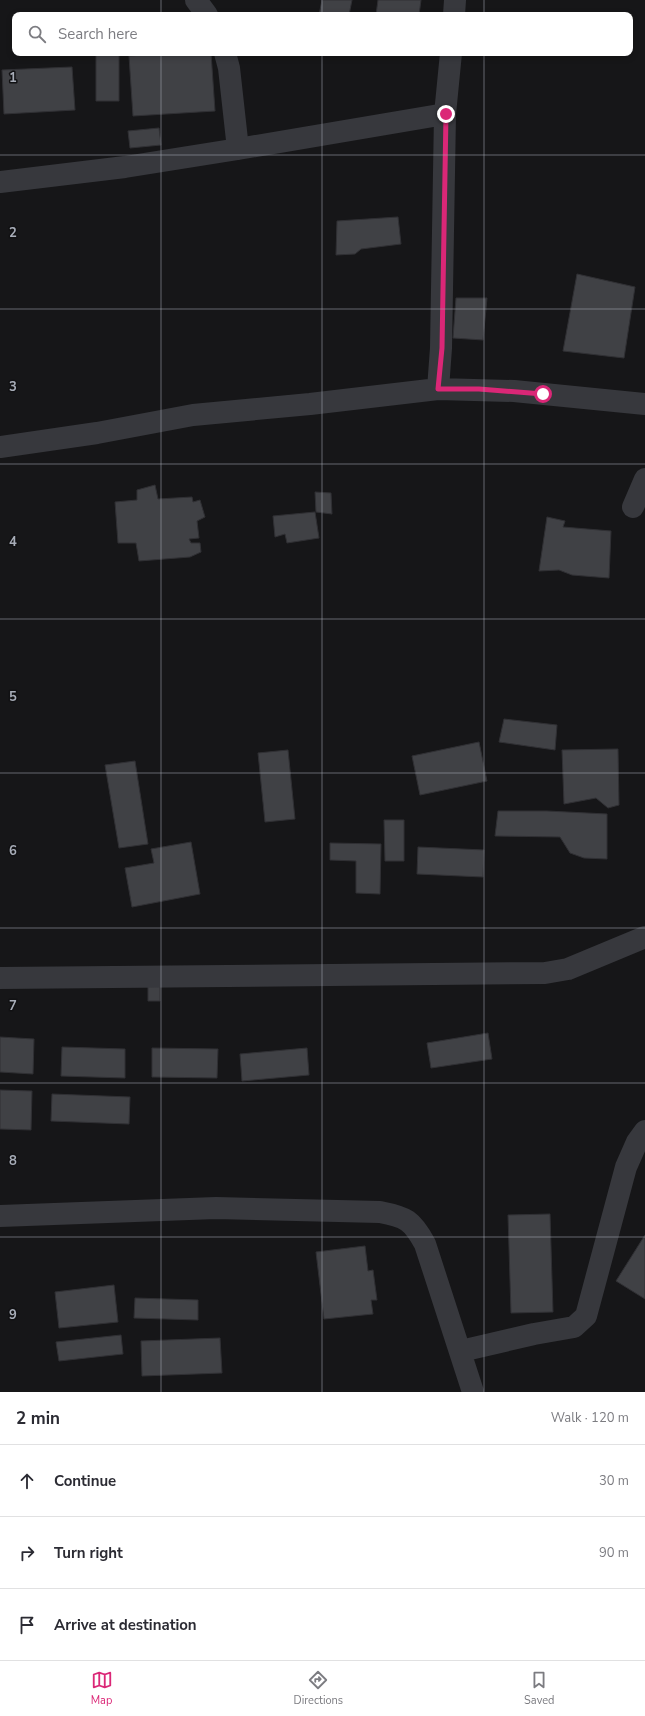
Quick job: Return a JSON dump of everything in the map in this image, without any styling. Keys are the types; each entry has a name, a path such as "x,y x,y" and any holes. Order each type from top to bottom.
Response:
{"street":[{"path":"196,0 204,12"},
{"path":"454,12 455,0"},
{"path":"226,56 229,68 238,149"},
{"path":"438,389 442,348 446,114 451,56"},
{"path":"0,182 125,167 446,114"},
{"path":"0,447 97,433 193,415 341,401 438,389 514,391 645,404"},
{"path":"633,507 645,479"},
{"path":"0,978 545,973 568,969 645,937"},
{"path":"461,1351 534,1334 574,1327 586,1316 626,1167 637,1142 645,1130"},
{"path":"0,1216 216,1208 380,1212 401,1216 417,1227 426,1244 473,1392"}],"building":[{"path":"322,0 352,0 350,12 320,12"},
{"path":"378,0 421,0 419,12 376,12"},
{"path":"96,56 119,56 119,101 96,101"},
{"path":"129,56 211,56 215,111 133,116"},
{"path":"72,67 75,110 4,114 2,70"},
{"path":"159,128 161,145 130,148 128,131"},
{"path":"398,217 401,244 361,249 355,254 336,255 337,221"},
{"path":"577,274 635,287 624,358 563,351"},
{"path":"456,298 487,298 483,340 453,338"},
{"path":"155,485 158,499 192,497 193,502 200,500 205,517 197,521 199,538 189,539 191,543 200,543 201,552 190,557 139,561 136,543 118,543 115,502 137,500 137,490"},
{"path":"315,492 331,493 332,514 316,512"},
{"path":"315,512 319,538 287,543 285,534 275,537 273,516"},
{"path":"547,517 565,521 563,527 611,531 609,578 572,575 559,570 539,571"},
{"path":"504,719 557,725 555,750 499,742"},
{"path":"479,742 487,781 420,795 412,756"},
{"path":"618,749 619,805 608,808 596,798 564,804 562,750"},
{"path":"288,750 295,819 265,822 258,753"},
{"path":"135,761 148,844 119,848 105,765"},
{"path":"498,811 547,811 607,814 607,859 584,858 570,853 560,837 495,836"},
{"path":"384,820 404,820 404,861 385,861"},
{"path":"191,842 200,894 132,907 125,868 154,863 151,849"},
{"path":"330,843 381,844 380,894 356,893 356,861 330,860"},
{"path":"418,847 484,850 483,877 417,874"},
{"path":"148,985 160,985 160,1001 148,1001"},
{"path":"488,1033 492,1059 431,1068 427,1043"},
{"path":"0,1037 34,1039 33,1074 0,1072"},
{"path":"62,1047 125,1049 125,1078 61,1076"},
{"path":"152,1048 218,1049 217,1078 152,1077"},
{"path":"307,1048 309,1075 242,1081 240,1054"},
{"path":"0,1090 32,1091 31,1130 0,1129"},
{"path":"52,1094 130,1097 129,1124 51,1121"},
{"path":"550,1214 553,1312 511,1313 508,1215"},
{"path":"645,1235 645,1299 616,1281"},
{"path":"365,1246 368,1271 373,1270 377,1300 371,1300 373,1314 324,1319 316,1252"},
{"path":"114,1285 118,1322 59,1328 55,1292"},
{"path":"135,1298 198,1300 198,1320 134,1318"},
{"path":"121,1335 123,1354 59,1361 56,1342"},
{"path":"220,1338 222,1373 142,1376 141,1341"}],"route":[{"path":"446,114 442,246 442,348 438,389 479,389 543,394"}]}
